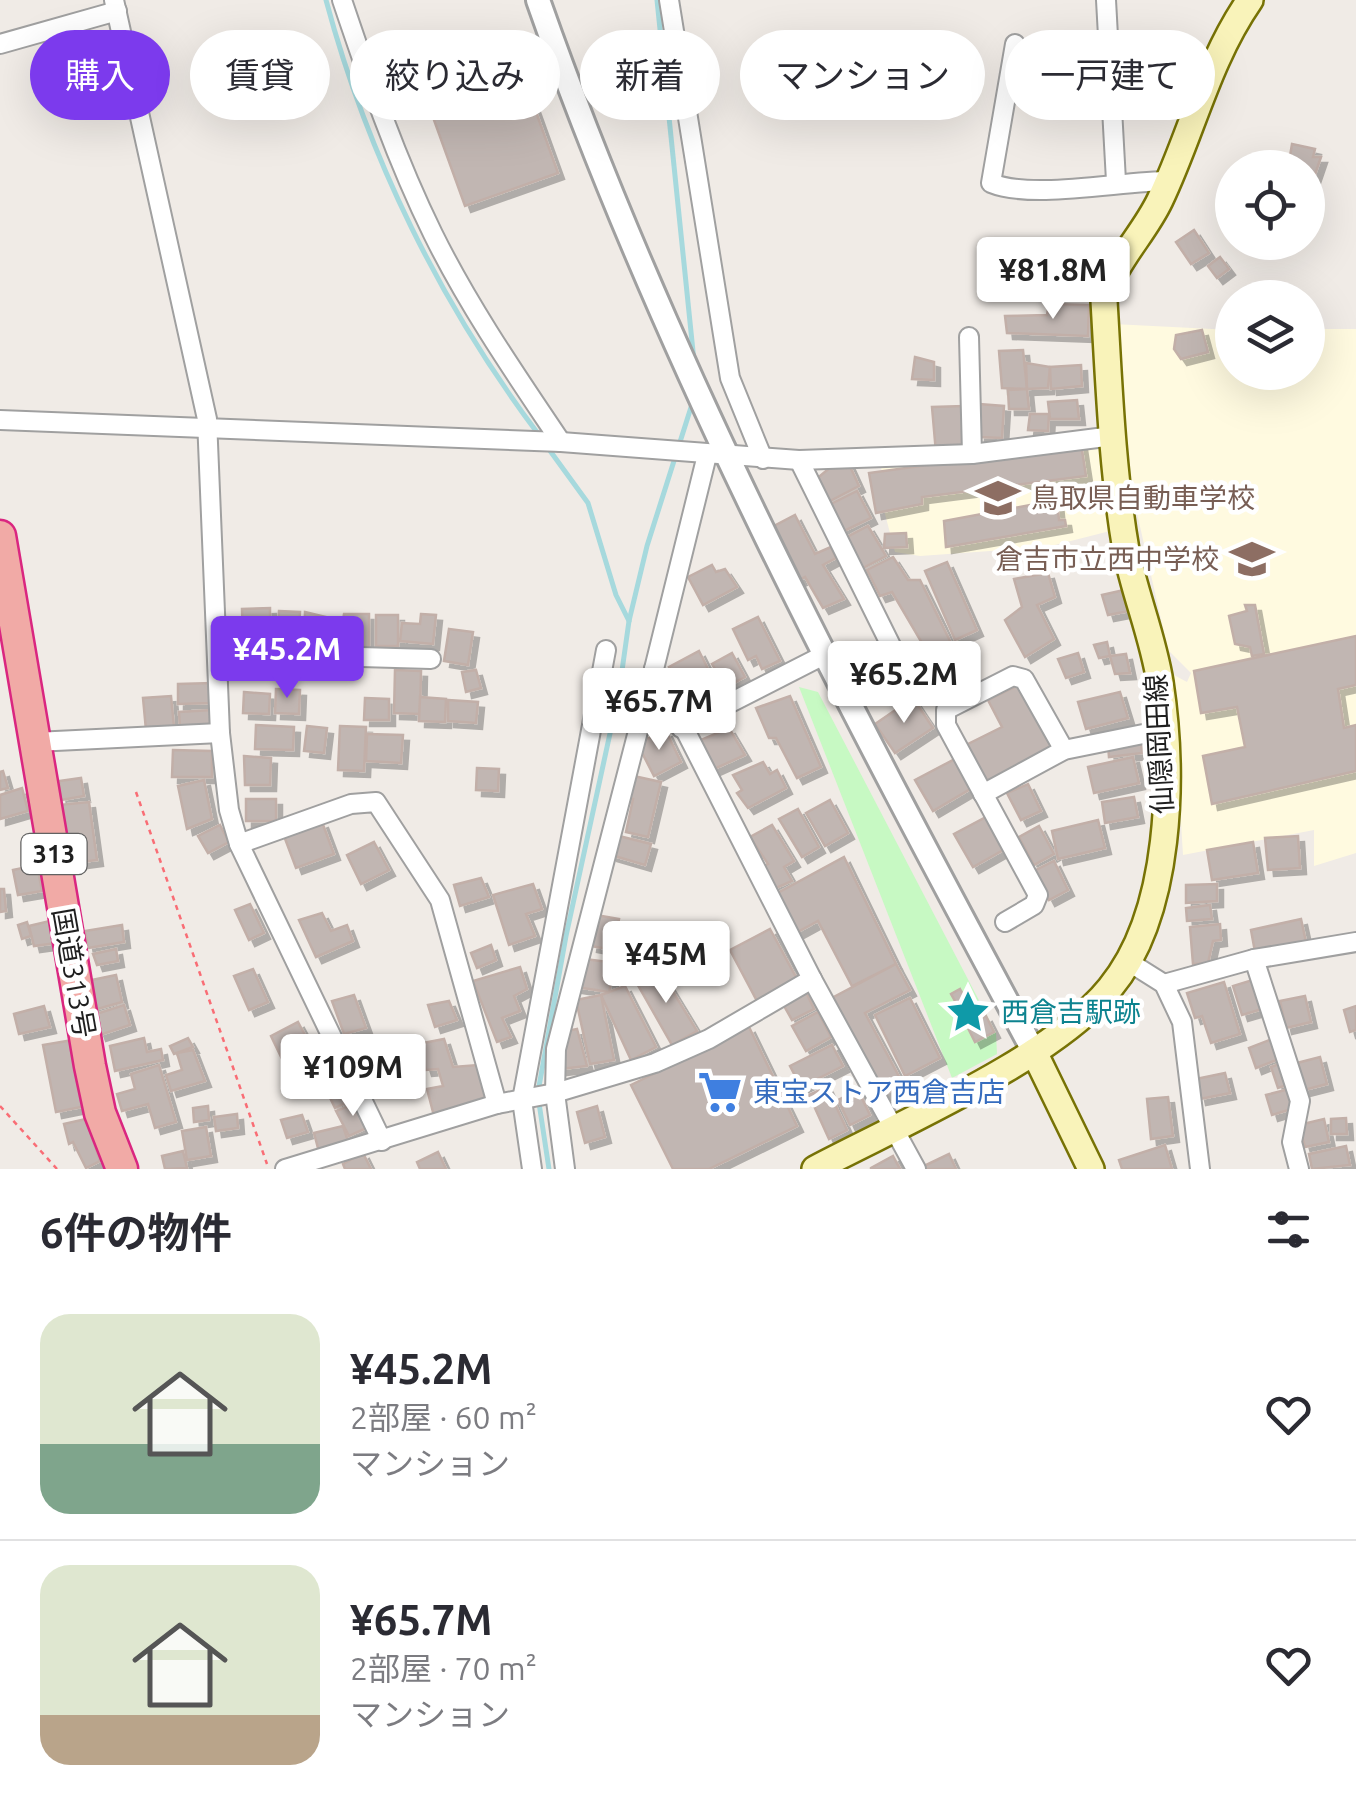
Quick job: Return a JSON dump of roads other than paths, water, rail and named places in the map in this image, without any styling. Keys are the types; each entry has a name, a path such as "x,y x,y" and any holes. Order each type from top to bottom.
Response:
{"highway":[{"name":"国道313号","path":"0,536 90,1066 100,1113 122,1169"}],"main road":[{"name":"仙隠岡田線","path":"1215,58 1250,0"},
{"name":"仙隠岡田線","path":"815,1169 1034,1052 1097,1002 1129,962 1159,878 1166,788 1164,730 1160,682 1126,551 1104,302 1110,277 1158,205 1191,120"},
{"path":"1034,1052 1091,1169"}],"street":[{"path":"342,0 382,118 434,236 556,442"},
{"path":"538,0 586,136 704,411 707,455 556,1049 554,1093 565,1169"},
{"path":"668,0 730,378 762,458"},
{"path":"1106,0 1107,30"},
{"path":"0,44 115,5 206,430 220,733 229,810 239,844 382,1141"},
{"path":"1005,105 991,183 1005,189 1036,190 1116,181 1168,181"},
{"path":"1112,120 1116,181"},
{"path":"969,337 972,454"},
{"path":"0,420 556,442 799,460 972,454 1113,436"},
{"path":"707,455 822,656 1034,1052"},
{"path":"799,460 908,678"},
{"path":"532,1169 522,1100 606,650"},
{"path":"217,653 431,659"},
{"path":"680,728 822,656"},
{"path":"654,669 680,728 916,1169"},
{"path":"1005,922 1034,904 1038,895 946,725 946,710 1013,676 1024,679 1064,750"},
{"path":"984,794 1064,750 1164,730"},
{"path":"35,742 220,733"},
{"path":"239,844 351,804 376,802 440,900 497,1104"},
{"path":"1164,984 1254,960 1356,942"},
{"path":"1254,960 1300,1102 1292,1142 1299,1169"},
{"path":"1129,962 1164,984 1182,1022 1200,1169"},
{"path":"284,1169 497,1104 554,1093 655,1063 709,1039 812,978"}],"waterway":[{"path":"326,0 363,116 412,228 470,334 539,435"},
{"path":"657,0 694,361"},
{"path":"538,1092 566,936 619,692 629,621 647,546 693,401"},
{"path":"548,448 588,503 616,595 629,621"},
{"path":"539,1103 549,1169"}],"place":[{"name":"鳥取県自動車学校","path":"998,498"},
{"name":"倉吉市立西中学校","path":"1252,559"},
{"name":"西倉吉駅跡","path":"968,1012"},
{"name":"東宝ストア西倉吉店","path":"720,1092"}]}
